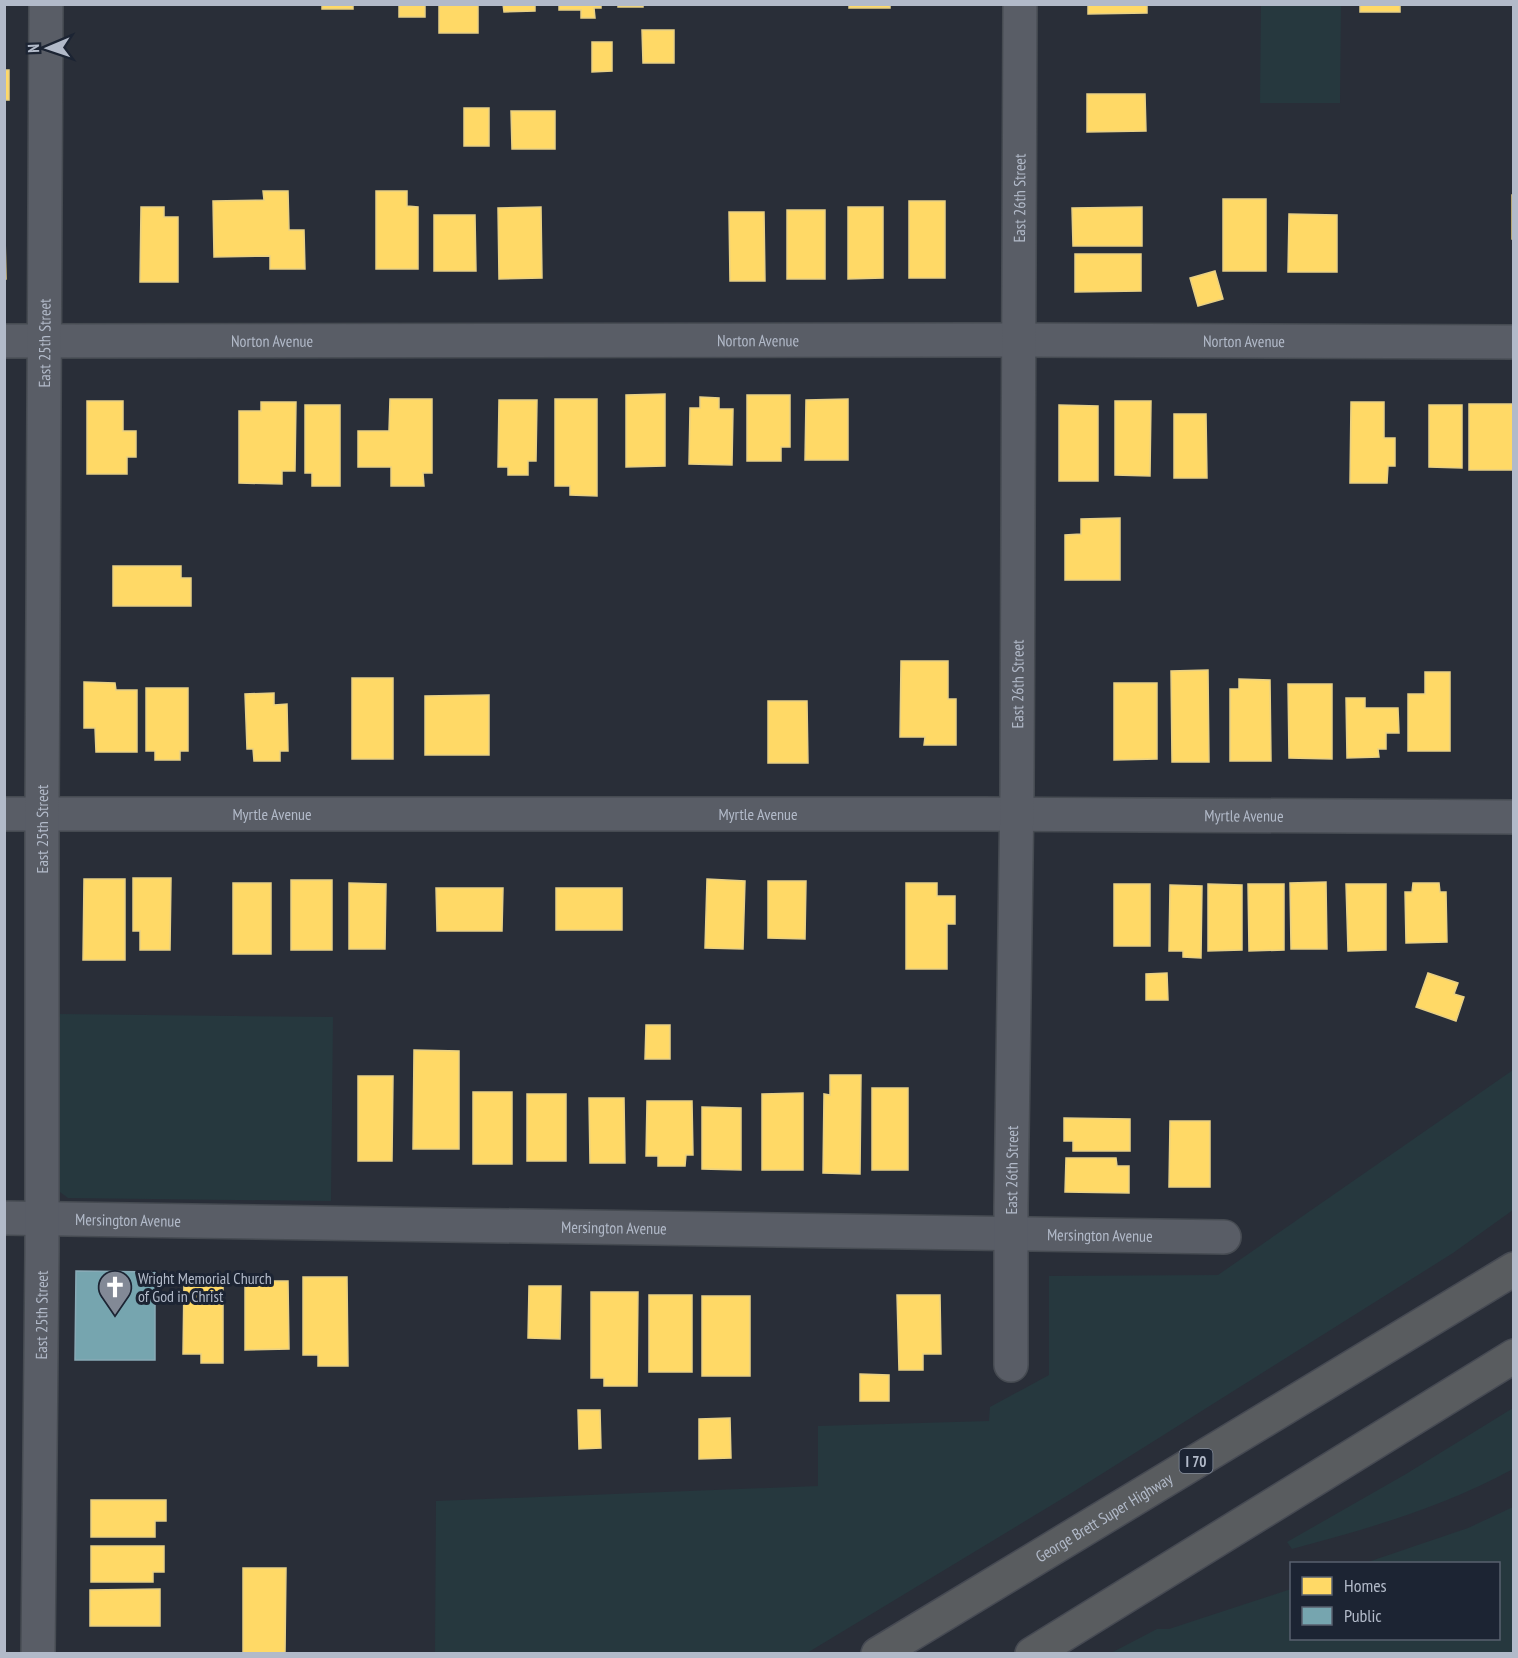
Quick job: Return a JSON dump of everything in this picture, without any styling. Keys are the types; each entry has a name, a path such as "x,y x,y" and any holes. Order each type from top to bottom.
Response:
{"highway":[{"name":"George Brett Super Highway","path":"878,1653 1514,1269"},
{"path":"1032,1653 1514,1356"}],"street":[{"name":"East 25th Street","path":"38,1653 42,1218 46,4"},
{"name":"East 26th Street","path":"1011,1365 1017,814 1020,4"},
{"name":"Norton Avenue","path":"4,341 1514,342"},
{"name":"Myrtle Avenue","path":"4,814 1017,814 1514,817"},
{"name":"Mersington Avenue","path":"4,1218 1224,1237"}],"shaded area":[{"path":"1261,5 1341,5 1340,103 1260,103"},
{"path":"59,1014 333,1017 331,1201 68,1198 60,1192 57,1179"},
{"path":"1513,1070 1513,1210 1453,1253 1065,1497 807,1653 435,1653 436,1501 818,1486 818,1426 989,1421 990,1407 1049,1375 1049,1276 1218,1275"},
{"path":"1513,1408 1513,1469 1460,1495 1377,1525 1292,1549 1287,1542 1406,1474"},
{"path":"1513,1507 1513,1653 1111,1653 1157,1629 1169,1629 1290,1589 1290,1640 1500,1640 1500,1562 1368,1562 1468,1528"}],"building: Homes":[{"path":"322,4 353,4 353,9 322,9"},
{"path":"380,4 425,4 425,17 399,17 399,5"},
{"path":"439,4 478,4 478,33 439,33"},
{"path":"503,4 535,4 535,11 504,12"},
{"path":"559,4 601,4 601,8 594,8 595,18 581,18 581,10 559,10"},
{"path":"618,4 643,4 643,7 618,7"},
{"path":"849,4 890,4 890,8 849,8"},
{"path":"1088,4 1147,4 1147,13 1088,14"},
{"path":"1360,4 1400,4 1400,12 1360,12"},
{"path":"642,30 674,30 674,63 643,63"},
{"path":"592,42 612,42 612,71 592,72"},
{"path":"4,70 9,70 9,100 4,100"},
{"path":"1087,94 1145,94 1146,131 1087,132"},
{"path":"464,108 489,108 489,146 464,146"},
{"path":"511,111 555,111 555,149 512,149"},
{"path":"4,188 6,279 4,279"},
{"path":"263,191 288,191 289,230 304,230 305,269 270,269 270,256 214,257 213,201 264,200"},
{"path":"376,191 407,191 407,206 418,207 418,269 376,269"},
{"path":"1512,195 1514,195 1514,239 1512,239"},
{"path":"1223,199 1266,199 1266,271 1223,271"},
{"path":"909,201 945,201 945,278 909,278"},
{"path":"141,207 164,207 164,217 178,217 178,282 140,282"},
{"path":"541,207 542,278 499,279 498,208"},
{"path":"848,207 883,207 883,278 848,279"},
{"path":"1142,207 1142,246 1073,246 1072,208"},
{"path":"787,210 825,210 825,279 787,279"},
{"path":"729,212 764,212 765,281 730,281"},
{"path":"1289,214 1337,215 1337,272 1288,272"},
{"path":"434,215 475,215 476,271 434,271"},
{"path":"1075,254 1141,254 1141,291 1075,292"},
{"path":"1215,271 1223,299 1198,306 1190,278"},
{"path":"665,394 665,466 626,467 626,395"},
{"path":"747,395 790,395 790,447 781,447 781,461 747,461"},
{"path":"700,397 719,398 719,409 733,409 732,465 689,464 690,408 700,408"},
{"path":"390,399 432,399 432,473 423,473 424,486 391,486 391,467 358,467 358,431 389,431"},
{"path":"555,399 597,399 597,496 570,495 570,486 555,486"},
{"path":"848,399 848,460 805,460 806,400"},
{"path":"499,400 537,400 536,461 528,461 528,475 508,475 508,467 498,467"},
{"path":"87,401 123,401 123,431 136,431 136,457 127,457 127,474 87,474"},
{"path":"1115,401 1151,401 1150,476 1115,475"},
{"path":"261,402 296,402 295,471 282,471 282,484 239,483 239,411 261,411"},
{"path":"1351,402 1384,402 1384,438 1395,438 1395,466 1388,466 1387,483 1350,483"},
{"path":"1469,404 1513,404 1513,470 1469,470"},
{"path":"305,405 340,405 340,486 312,486 312,473 305,473"},
{"path":"1059,405 1098,406 1098,481 1059,481"},
{"path":"1429,405 1462,405 1462,468 1429,467"},
{"path":"1174,414 1206,414 1207,478 1174,478"},
{"path":"1120,518 1120,580 1065,580 1065,535 1081,534 1081,519"},
{"path":"113,566 181,566 181,578 191,578 191,606 113,606"},
{"path":"901,661 948,661 948,699 956,699 956,745 924,745 925,737 900,737"},
{"path":"1208,670 1209,762 1172,762 1171,671"},
{"path":"1425,672 1450,672 1450,751 1408,751 1408,694 1425,694"},
{"path":"352,678 393,678 393,759 352,759"},
{"path":"1239,679 1270,680 1271,761 1230,761 1230,689 1239,689"},
{"path":"84,682 115,683 116,690 137,690 137,752 96,752 95,728 84,728"},
{"path":"1114,683 1157,683 1157,759 1114,760"},
{"path":"1288,684 1332,684 1332,759 1289,758"},
{"path":"146,688 188,688 188,751 180,751 180,760 155,760 155,751 146,751"},
{"path":"274,693 274,705 287,704 288,751 280,751 280,761 254,761 253,749 247,749 245,694"},
{"path":"489,695 489,755 425,755 425,696"},
{"path":"1346,698 1365,698 1365,708 1398,708 1399,733 1386,733 1386,749 1378,749 1379,757 1347,758"},
{"path":"768,701 807,701 808,763 768,763"},
{"path":"133,878 171,878 170,950 140,950 140,931 133,931"},
{"path":"84,879 125,879 125,960 83,960"},
{"path":"707,879 745,881 743,949 705,948"},
{"path":"291,880 332,880 332,950 291,950"},
{"path":"768,881 806,881 805,939 768,938"},
{"path":"1326,882 1327,949 1291,949 1290,883"},
{"path":"233,883 271,883 271,954 233,954"},
{"path":"349,883 386,884 385,949 349,949"},
{"path":"906,883 937,883 937,896 955,896 955,924 947,924 947,969 906,969"},
{"path":"1413,883 1439,883 1440,892 1446,892 1447,942 1406,943 1405,892 1412,892"},
{"path":"1114,884 1150,884 1150,946 1114,946"},
{"path":"1208,884 1242,885 1242,950 1208,951"},
{"path":"1248,884 1284,884 1284,950 1249,951"},
{"path":"1346,884 1386,884 1386,950 1348,951"},
{"path":"1170,885 1202,886 1201,958 1183,957 1183,951 1169,951"},
{"path":"436,888 503,888 502,931 437,931"},
{"path":"556,888 622,888 622,930 556,930"},
{"path":"1167,973 1168,1000 1146,1000 1146,974"},
{"path":"1428,973 1458,983 1454,994 1464,997 1456,1021 1416,1007"},
{"path":"646,1025 670,1025 670,1059 645,1059"},
{"path":"414,1050 459,1051 459,1149 413,1149"},
{"path":"830,1075 861,1075 860,1174 823,1173 824,1094 830,1095"},
{"path":"358,1076 393,1076 392,1161 358,1161"},
{"path":"872,1088 908,1088 908,1170 872,1170"},
{"path":"473,1092 512,1092 512,1164 473,1164"},
{"path":"803,1093 803,1170 762,1170 762,1094"},
{"path":"527,1094 566,1094 566,1161 527,1161"},
{"path":"589,1098 624,1098 625,1163 590,1163"},
{"path":"647,1101 692,1101 693,1155 686,1155 685,1166 658,1166 658,1156 646,1156"},
{"path":"702,1107 741,1108 741,1170 702,1169"},
{"path":"1064,1118 1130,1119 1130,1151 1073,1151 1073,1141 1064,1141"},
{"path":"1170,1121 1210,1121 1210,1187 1169,1187"},
{"path":"1066,1158 1116,1158 1117,1166 1129,1166 1129,1193 1065,1192"},
{"path":"303,1277 347,1277 348,1366 318,1366 318,1355 303,1355"},
{"path":"184,1280 223,1280 223,1363 201,1363 201,1354 183,1354"},
{"path":"245,1281 288,1281 289,1349 245,1350"},
{"path":"529,1286 561,1286 560,1339 528,1338"},
{"path":"591,1292 638,1292 637,1386 604,1386 604,1378 591,1378"},
{"path":"649,1295 692,1295 692,1372 649,1372"},
{"path":"897,1295 940,1295 941,1354 923,1354 923,1370 899,1370"},
{"path":"702,1296 750,1296 750,1376 702,1376"},
{"path":"860,1374 889,1375 889,1401 860,1401"},
{"path":"578,1410 600,1410 601,1448 579,1449"},
{"path":"730,1418 731,1458 699,1459 699,1419"},
{"path":"91,1500 166,1500 166,1521 155,1521 155,1537 91,1537"},
{"path":"91,1546 164,1546 164,1572 153,1572 153,1582 91,1582"},
{"path":"243,1568 286,1568 285,1654 243,1654"},
{"path":"160,1589 160,1626 90,1626 90,1590"}],"building: Public":[{"name":"Wright Memorial Church of God in Christ","path":"76,1271 155,1272 155,1360 75,1360"}],"place":[{"name":"Wright Memorial Church of God in Christ","path":"115,1316"}]}
